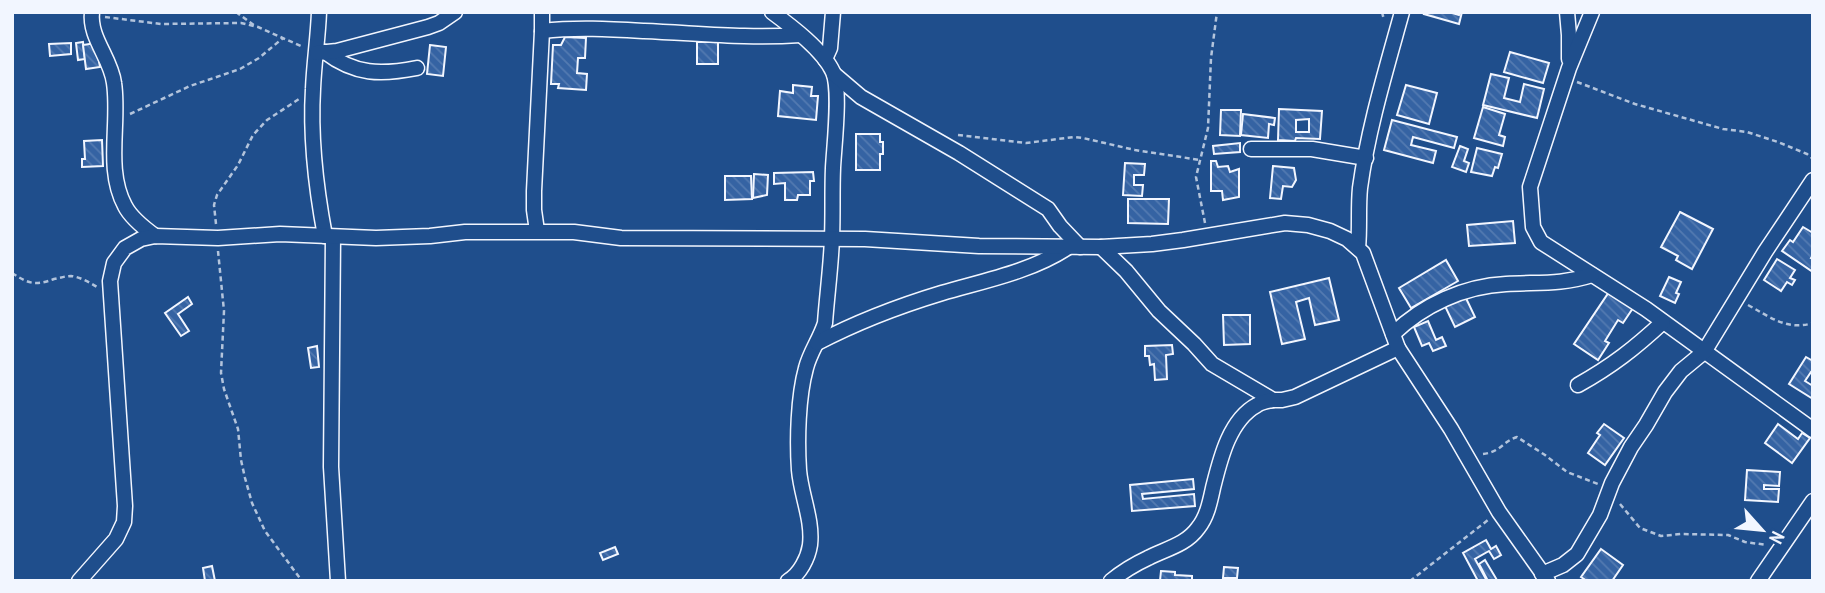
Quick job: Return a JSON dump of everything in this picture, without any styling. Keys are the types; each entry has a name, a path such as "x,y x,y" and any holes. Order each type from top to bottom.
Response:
{"street":[{"path":"319,12 321,52 313,90 314,169 329,236 331,467 338,581"},
{"path":"321,52 337,51 428,27 455,12"},
{"path":"537,231 534,191 542,12"},
{"path":"772,12 825,59 834,74 861,97 941,142 1048,209 1074,247"},
{"path":"825,59 830,48 833,12"},
{"path":"1358,248 1358,206 1366,158 1402,12"},
{"path":"1567,12 1567,73"},
{"path":"1592,12 1567,73 1530,187 1533,228 1541,242 1646,309 1813,430"},
{"path":"91,14 94,33 111,69 114,82 114,160 117,187 125,207 155,236"},
{"path":"542,32 606,28 744,36 800,36"},
{"path":"321,52 365,71 390,73 417,68"},
{"path":"788,581 802,568 810,545 799,473 799,433 806,365 825,323 832,239 836,126 834,74"},
{"path":"1251,149 1312,149 1366,158"},
{"path":"79,581 116,539 124,522 110,281 114,263 125,247 141,239 155,236 218,239 280,234 376,238 465,232 537,231 621,237 891,240 979,246 1101,247 1152,244 1286,223 1330,231 1346,239 1363,253 1396,341 1499,512 1545,577 1577,554 1600,515 1631,447 1665,392 1681,372 1704,352 1813,180"},
{"path":"817,343 845,328 888,311 1032,265 1074,247"},
{"path":"1101,247 1212,364 1272,400"},
{"path":"1111,581 1148,558 1189,538 1200,526 1231,435 1241,418 1257,405 1306,393 1396,341 1407,320 1464,291 1503,284 1556,284 1592,275"},
{"path":"1578,385 1632,351 1663,321"},
{"path":"1758,581 1813,501"}],"path":[{"path":"236,12 258,27 321,52"},
{"path":"1207,236 1196,177 1208,128 1211,58 1217,12"},
{"path":"91,14 161,24 229,23 258,27"},
{"path":"116,125 154,102 240,69 259,58 283,38"},
{"path":"1567,73 1635,104 1723,129 1747,132 1778,142 1813,159"},
{"path":"302,581 265,531 252,503 245,478 238,429 221,373 224,311 214,211 217,195 238,165 253,135 267,120 313,90"},
{"path":"941,142 959,135 1026,143 1074,137 1200,160"},
{"path":"12,273 35,285 71,276 82,279 112,296"},
{"path":"1736,299 1793,327 1813,323"},
{"path":"1465,454 1491,453 1517,437 1567,472 1610,490 1640,527 1652,533 1661,536 1728,536 1755,544 1781,547"},
{"path":"1410,581 1499,512"}],"building":[{"path":"1449,12 1459,15 1462,12 1459,24 1424,14"},
{"path":"565,37 586,38 585,58 578,58 577,73 587,74 586,90 558,88 559,84 551,84 553,45 561,45"},
{"path":"83,42 85,59 78,60 76,43"},
{"path":"697,42 718,42 718,64 697,64"},
{"path":"71,43 71,54 50,56 49,44"},
{"path":"96,43 100,67 86,69 83,45"},
{"path":"430,45 446,47 443,76 427,74"},
{"path":"1510,52 1549,63 1543,83 1504,72"},
{"path":"1491,74 1509,78 1504,98 1520,102 1524,84 1544,89 1537,118 1483,105"},
{"path":"793,85 812,87 811,96 818,96 816,120 778,116 780,91 793,93"},
{"path":"1406,85 1437,93 1429,124 1397,115"},
{"path":"1483,107 1505,114 1499,135 1505,137 1503,146 1474,138"},
{"path":"1279,109 1322,111 1320,139 1278,140","holes":["1309,119 1309,132 1296,132 1296,120"]},
{"path":"1221,110 1241,110 1240,136 1220,135"},
{"path":"1243,114 1275,118 1274,125 1269,124 1268,138 1241,135"},
{"path":"1392,120 1457,137 1454,148 1413,137 1411,145 1436,151 1433,163 1384,150"},
{"path":"856,134 880,134 883,154 880,154 880,170 856,170"},
{"path":"102,140 103,166 82,167 82,159 85,159 84,141"},
{"path":"1240,143 1240,152 1214,154 1213,146"},
{"path":"1460,146 1468,149 1464,161 1469,163 1466,172 1452,167"},
{"path":"1477,148 1502,154 1498,168 1495,167 1492,176 1471,172"},
{"path":"1211,161 1216,161 1218,167 1228,166 1230,172 1239,169 1239,197 1223,200 1222,191 1211,191"},
{"path":"1125,163 1145,164 1144,175 1134,175 1134,185 1143,185 1142,196 1123,195"},
{"path":"1273,166 1294,168 1296,180 1292,187 1283,186 1281,199 1270,198"},
{"path":"813,172 814,181 810,181 810,195 798,195 797,200 785,200 785,183 774,184 774,173"},
{"path":"754,174 768,175 767,195 753,198"},
{"path":"725,176 751,176 752,199 725,200"},
{"path":"1128,199 1169,199 1168,224 1128,223"},
{"path":"1680,212 1713,229 1692,269 1676,260 1678,256 1661,247"},
{"path":"1513,221 1515,243 1469,246 1467,225"},
{"path":"1803,227 1813,233 1813,272 1782,251 1790,240 1793,242"},
{"path":"1777,259 1795,270 1790,278 1795,280 1792,285 1787,282 1781,291 1764,280"},
{"path":"1446,260 1458,281 1411,308 1399,288"},
{"path":"1669,277 1681,282 1675,303 1660,296"},
{"path":"1329,278 1339,320 1315,325 1309,298 1296,302 1305,339 1282,344 1270,292"},
{"path":"1609,292 1633,308 1623,323 1618,320 1605,341 1609,343 1598,360 1574,344"},
{"path":"1464,294 1475,317 1455,327 1444,304"},
{"path":"188,297 192,304 178,314 189,331 181,336 165,313"},
{"path":"1223,315 1250,315 1250,344 1224,345"},
{"path":"1428,321 1436,340 1442,337 1446,346 1433,351 1429,343 1422,346 1414,327"},
{"path":"1172,345 1173,354 1166,355 1167,379 1155,380 1154,364 1150,365 1149,356 1145,356 1145,346"},
{"path":"317,346 319,367 311,368 308,348"},
{"path":"1806,357 1813,361 1813,373 1811,372 1805,381 1813,386 1813,399 1789,384"},
{"path":"1604,424 1624,438 1605,465 1588,453"},
{"path":"1778,424 1798,439 1802,433 1810,438 1792,463 1765,443"},
{"path":"1747,470 1780,472 1779,486 1764,485 1764,489 1779,489 1778,502 1745,500"},
{"path":"1193,479 1194,489 1142,494 1143,499 1194,494 1195,506 1132,511 1130,485"},
{"path":"1486,540 1491,549 1496,546 1501,555 1494,559 1489,551 1475,559 1487,581 1478,581 1463,553"},
{"path":"615,547 618,554 603,560 600,553"},
{"path":"1601,549 1623,565 1612,581 1587,581 1581,577"},
{"path":"1485,560 1496,581 1488,581 1479,564"},
{"path":"212,566 215,581 205,581 203,568"},
{"path":"1224,567 1238,568 1237,578 1223,578"},
{"path":"1161,571 1192,576 1192,581 1160,581"}]}
